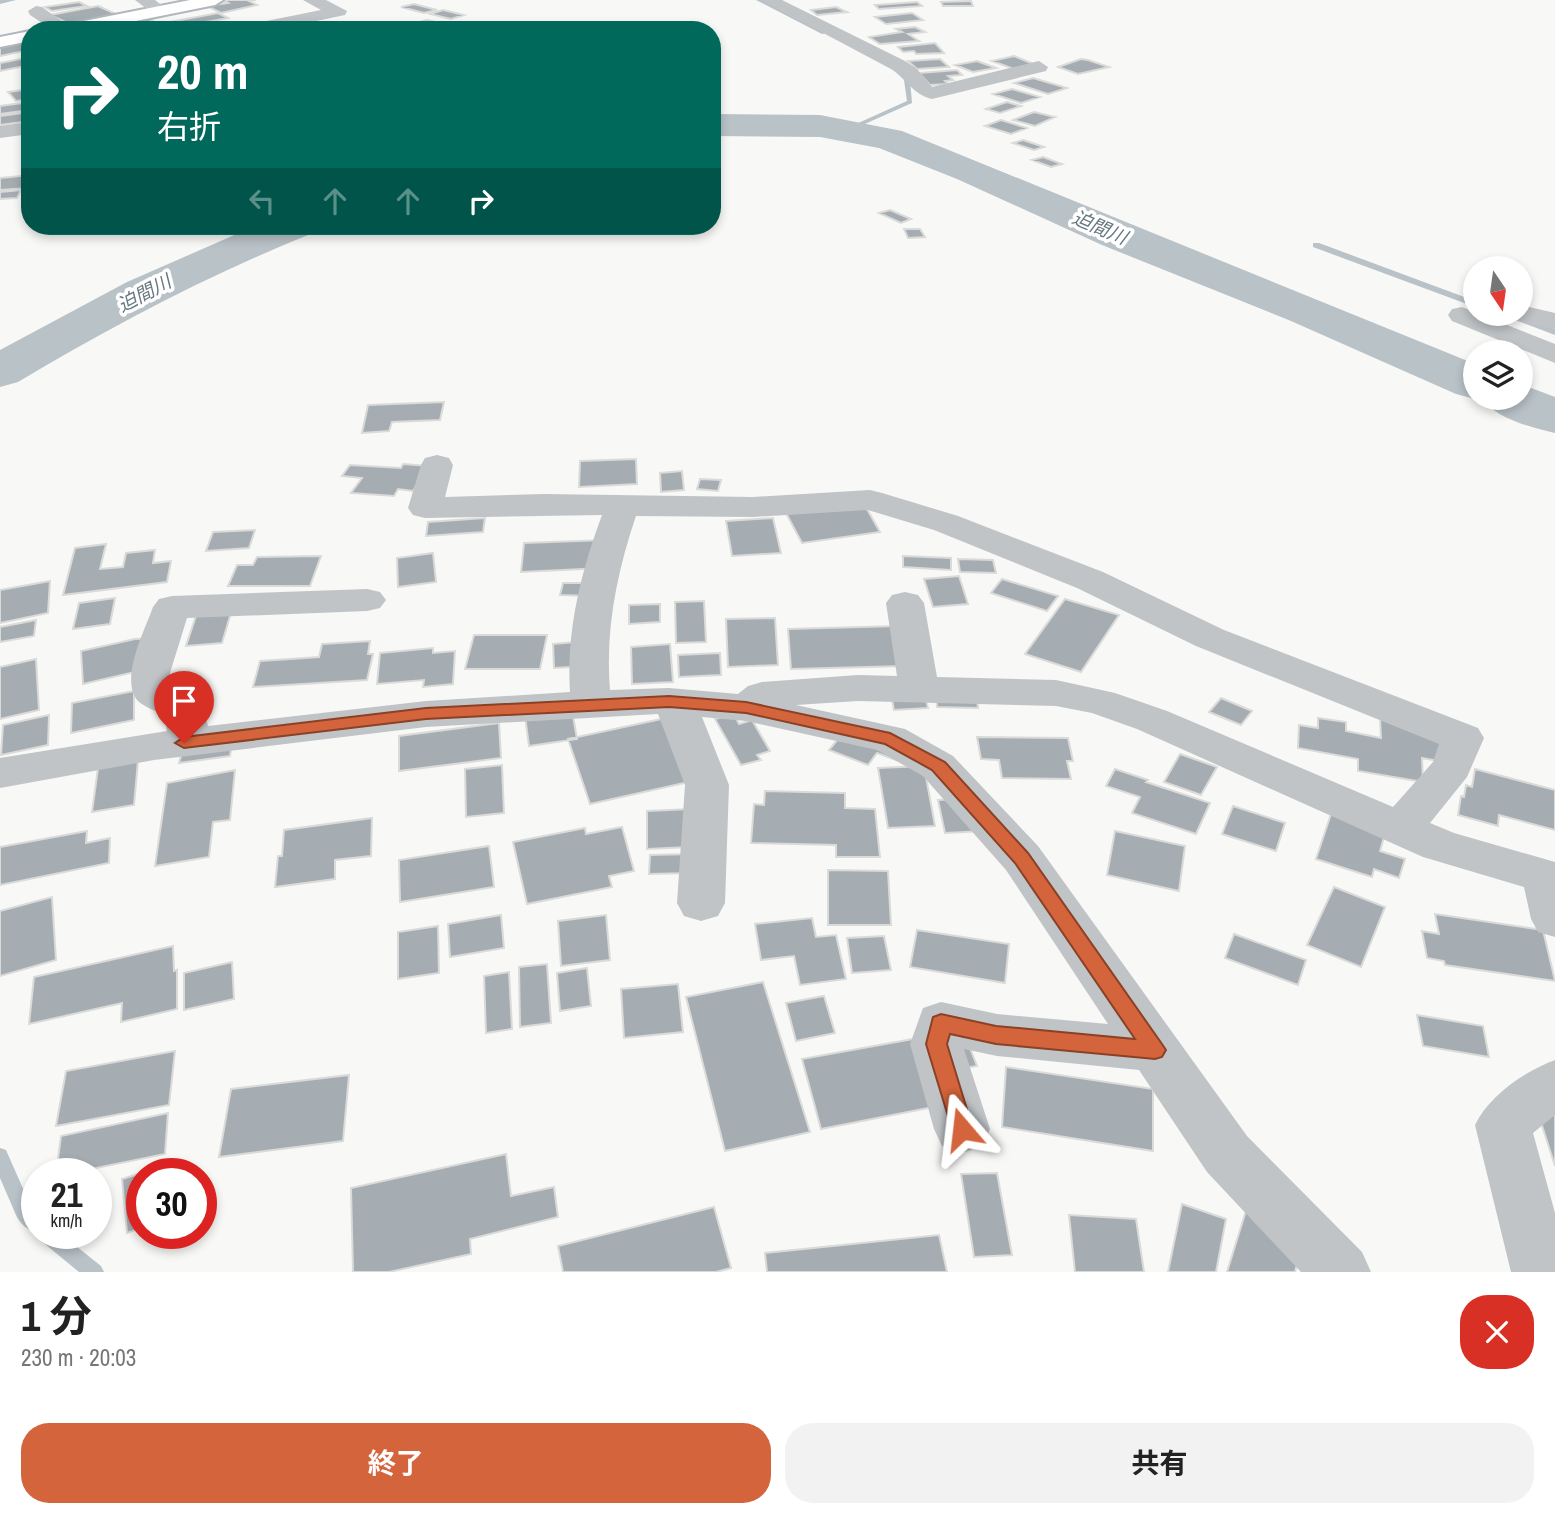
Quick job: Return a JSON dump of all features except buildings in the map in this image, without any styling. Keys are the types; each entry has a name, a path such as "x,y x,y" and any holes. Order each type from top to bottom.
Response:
{"street":[{"path":"143,0 161,11"},
{"path":"110,21 215,0"},
{"path":"290,21 339,11 311,0"},
{"path":"769,0 892,61 910,73 924,91 932,93 1039,67"},
{"path":"36,11 51,21"},
{"path":"0,42 21,38"},
{"path":"0,132 21,129"},
{"path":"1533,316 1555,321"},
{"path":"1488,326 1555,354"},
{"path":"437,465 425,508 545,503 622,507 753,507 870,500 946,523 1090,580 1210,638 1463,738 1452,766 1401,828"},
{"path":"590,704 588,634 598,584 622,507"},
{"path":"184,743 188,732 183,708 154,693 150,673 172,607 368,600"},
{"path":"905,603 919,690"},
{"path":"746,708 762,695 858,688 1056,693 1101,702 1152,720 1439,845 1552,891"},
{"path":"669,701 681,717 707,785 701,904"},
{"path":"0,773 184,743 426,714 590,704 669,701 746,708 890,739 938,766 1021,858 1227,1154 1341,1272"},
{"path":"962,1129 936,1044 941,1023 996,1035 1155,1050"},
{"path":"1541,1272 1503,1125 1555,1083"}],"waterway":[{"path":"0,2 13,0"},
{"path":"759,0 824,33"},
{"path":"847,130 910,102 907,80 899,71"},
{"name":"迫間川","path":"721,125 820,126 889,139 971,171 1117,236 1308,311 1463,378"},
{"name":"迫間川","path":"0,371 144,292 270,235"},
{"path":"1316,245 1463,300"},
{"path":"1533,324 1555,332"},
{"name":"迫間川","path":"1533,408 1555,417"},
{"path":"0,1156 21,1206"},
{"path":"66,1249 94,1272"}],"route":[{"path":"184,743 426,714 669,701 746,708 890,739 938,766 1021,858 1155,1050 996,1035 941,1023 936,1044 962,1129"}]}
